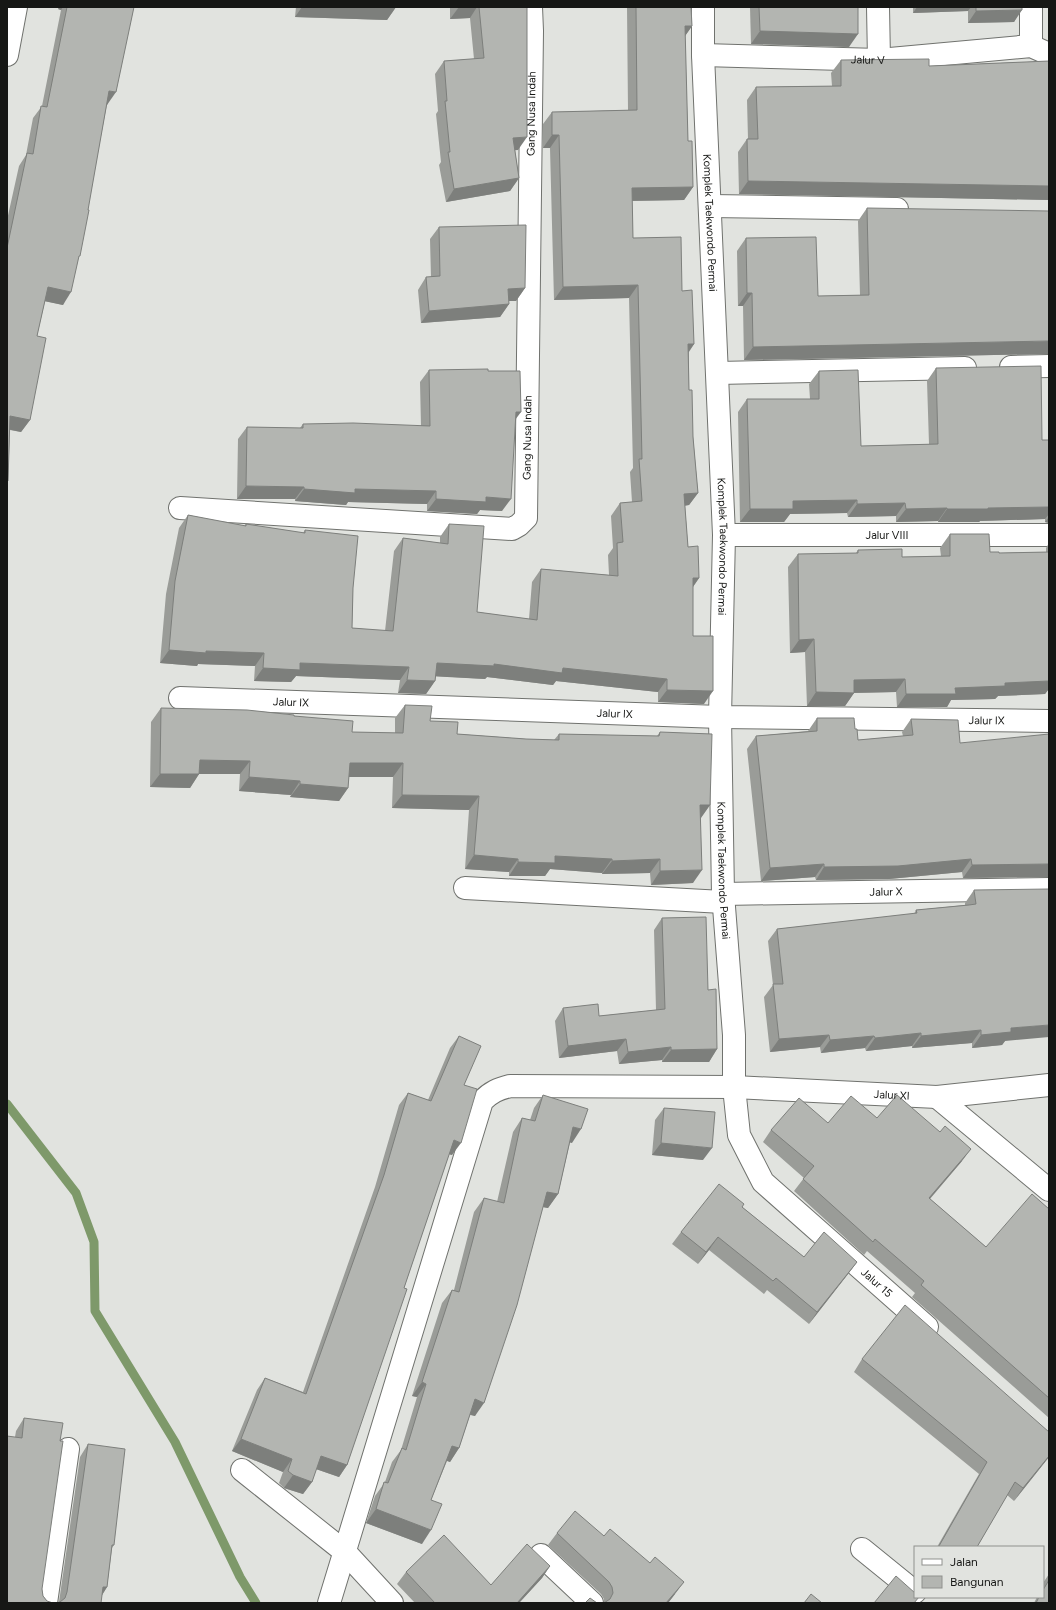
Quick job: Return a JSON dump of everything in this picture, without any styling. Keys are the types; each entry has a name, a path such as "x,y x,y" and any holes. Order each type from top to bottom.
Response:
{"street":[{"path":"7,55 16,7"},
{"name":"Gang Nusa Indah","path":"180,508 512,529 526,518 532,32 531,7"},
{"name":"Komplek Taekwondo Permai","path":"703,7 703,55 724,535 720,717 723,898 734,1035 734,1087"},
{"path":"878,7 879,60"},
{"path":"1031,7 1040,50"},
{"name":"Jalur V","path":"703,55 879,60 1040,50"},
{"path":"710,206 915,210"},
{"path":"718,374 1049,366"},
{"name":"Jalur VIII","path":"724,535 1049,535"},
{"name":"Jalur IX","path":"180,698 720,717 1049,721"},
{"name":"Jalur X","path":"465,888 723,898 1049,889"},
{"name":"Jalur XI","path":"329,1603 482,1101 497,1089 510,1086 734,1087 937,1097 1049,1085"},
{"name":"Jalur 15","path":"734,1087 738,1135 764,1182 942,1340"},
{"path":"937,1097 1049,1190"},
{"path":"46,1603 68,1449"},
{"path":"242,1470 345,1552 392,1603"},
{"path":"862,1549 914,1591"},
{"path":"541,1555 592,1603"}],"building":[{"path":"67,7 134,7 116,92 109,91 89,210 71,292 48,287 37,336 46,338 30,420 10,416 7,481 7,248 27,153 33,154 41,106 47,107"},
{"path":"479,7 527,7 527,137 513,138 519,178 454,189 448,152 450,152 445,101 447,101 444,61 484,58"},
{"path":"636,7 691,7 692,26 685,26 688,141 692,141 693,187 632,188 633,238 681,237 682,291 692,290 694,344 688,344 689,390 692,390 693,437 698,493 684,494 688,547 698,546 699,578 693,578 693,636 713,636 713,691 667,690 667,679 563,668 562,673 494,664 494,666 437,663 435,681 407,680 409,667 300,663 300,670 263,668 264,653 206,651 206,653 169,650 175,581 188,515 246,526 246,524 305,533 305,530 358,536 353,588 352,628 393,631 403,538 448,544 449,524 484,526 477,612 537,620 541,569 618,576 617,543 623,542 620,503 642,501 639,459 642,459 638,285 563,287 559,135 552,135 552,112 637,110"},
{"path":"759,7 858,7 858,34 760,31"},
{"path":"976,7 1022,7 1022,10 976,11"},
{"path":"929,59 929,66 1049,61 1049,186 748,181 747,139 758,139 756,87 841,86 841,60"},
{"path":"867,208 1049,211 1049,341 753,347 752,293 747,293 746,238 816,237 818,296 869,295"},
{"path":"526,225 525,288 508,289 509,304 429,311 426,277 440,276 439,227"},
{"path":"1041,366 1042,440 1049,440 1049,507 906,509 905,503 857,504 857,500 793,501 793,509 750,509 747,399 819,399 819,371 858,370 861,446 938,444 936,368"},
{"path":"488,369 488,371 520,371 521,412 516,412 511,499 486,497 486,502 436,499 436,491 355,489 355,493 304,489 304,487 246,486 247,427 303,428 303,424 353,423 430,426 429,370"},
{"path":"950,534 989,534 990,552 1049,552 1049,681 1005,683 1005,686 955,688 956,694 906,694 905,679 854,680 854,693 816,692 814,639 799,640 798,554 858,553 858,550 902,549 902,557 950,556"},
{"path":"405,705 432,706 430,721 458,722 457,734 559,740 559,734 659,736 660,732 712,734 710,805 700,805 702,870 660,871 660,859 612,861 612,859 555,856 555,863 518,862 518,859 474,855 479,796 402,795 403,763 350,763 348,788 300,784 300,781 249,777 250,761 200,760 199,774 160,774 161,708 247,710 353,721 352,732 403,733"},
{"path":"817,718 854,718 858,740 913,735 911,719 958,720 960,743 1049,734 1049,864 972,865 971,859 898,866 824,867 824,864 770,868 756,736 817,731"},
{"path":"1049,889 1049,1025 1011,1028 1011,1032 981,1035 981,1030 921,1036 921,1033 875,1038 874,1036 830,1040 829,1035 779,1039 773,984 783,984 777,929 917,913 916,910 976,904 974,890"},
{"path":"706,917 708,990 716,989 717,1049 671,1050 671,1047 628,1052 626,1039 568,1046 563,1008 598,1004 599,1016 665,1009 662,918"},
{"path":"459,1036 481,1046 464,1085 477,1089 461,1143 454,1140 404,1288 407,1289 347,1465 321,1456 312,1482 293,1475 288,1471 292,1459 241,1439 265,1378 306,1394 384,1175 408,1093 431,1101"},
{"path":"543,1095 588,1109 581,1129 573,1127 558,1194 547,1192 517,1305 484,1403 475,1399 459,1448 452,1446 431,1500 442,1504 431,1530 376,1509 384,1482 388,1483 402,1448 406,1450 426,1384 422,1382 452,1290 459,1292 484,1198 504,1203 522,1118 535,1121"},
{"path":"897,1095 940,1132 945,1126 971,1149 929,1198 986,1247 1032,1194 1049,1209 1049,1398 921,1285 924,1281 875,1239 873,1242 803,1179 814,1166 771,1130 799,1098 828,1123 851,1096 877,1118"},
{"path":"664,1108 715,1112 712,1148 661,1143"},
{"path":"719,1184 744,1204 742,1207 804,1257 824,1232 857,1262 817,1312 776,1278 773,1281 718,1237 706,1252 681,1232"},
{"path":"905,1305 1049,1432 1049,1456 1023,1488 1015,1482 978,1546 939,1546 987,1462 862,1359"},
{"path":"24,1418 63,1423 60,1441 63,1441 42,1589 43,1596 47,1601 53,1603 7,1603 7,1436 22,1438"},
{"path":"88,1444 125,1449 114,1545 112,1545 107,1587 103,1587 101,1603 54,1603 60,1602 65,1598 67,1592"},
{"path":"575,1511 604,1536 610,1529 650,1563 655,1557 684,1582 666,1603 604,1603 610,1599 613,1593 609,1582 557,1533"},
{"path":"444,1535 491,1585 527,1544 550,1566 517,1603 435,1603 406,1572"},
{"path":"896,1576 914,1592 914,1598 918,1598 914,1603 874,1603"},
{"path":"1049,1580 1049,1603 1036,1603 1038,1598 1044,1598 1044,1588"},
{"path":"811,1594 822,1603 804,1603"},
{"path":"590,1598 597,1603 585,1603"}],"waterway":[{"path":"7,1104 76,1193 94,1242 95,1311 175,1442 240,1577 256,1603"}]}
